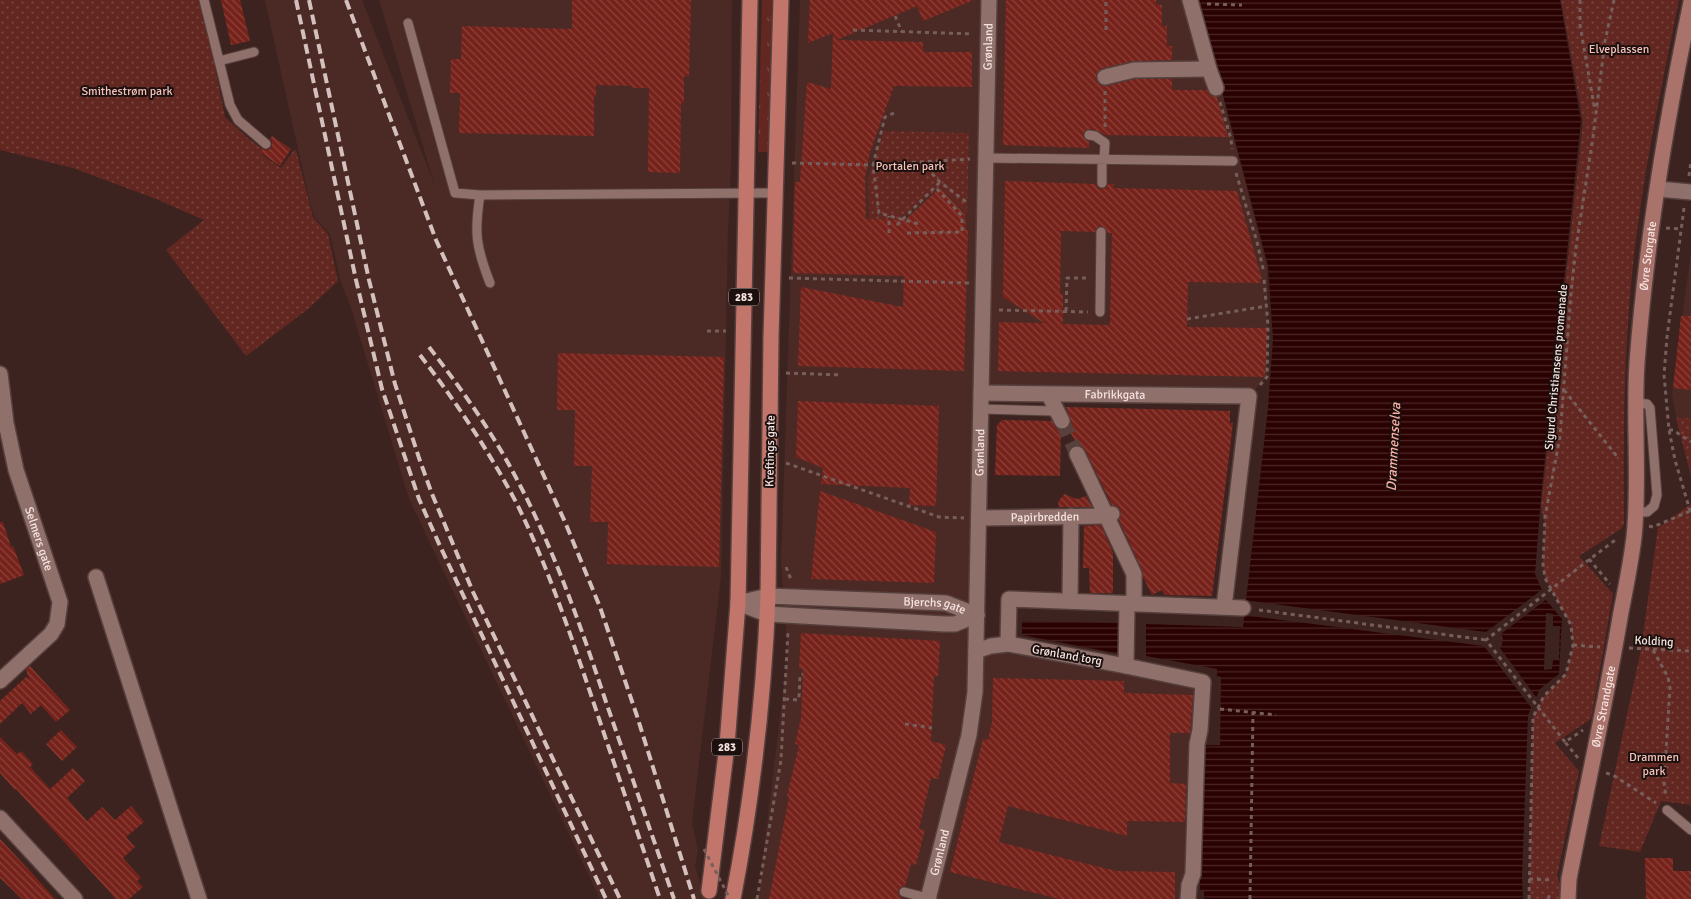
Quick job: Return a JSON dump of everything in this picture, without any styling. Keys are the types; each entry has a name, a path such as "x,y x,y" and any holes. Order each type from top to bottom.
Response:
{"main road":[{"name":"283","path":"709,891 727,745 738,603 750,0"},
{"name":"Kreftings gate","path":"731,899 743,846 756,743 767,614 774,193 781,0"}],"street":[{"name":"Grønland","path":"929,899 969,735 974,699 989,0"},
{"path":"1194,2 1209,69 1216,88"},
{"name":"Øvre Storgate","path":"1635,519 1637,364 1646,274 1658,189 1691,2"},
{"path":"1106,77 1134,70 1209,69"},
{"path":"1658,189 1690,186"},
{"name":"Selmers gate","path":"0,374 6,423 16,470 60,602 57,624 51,634 0,681"},
{"name":"Fabrikkgata","path":"981,393 1249,396"},
{"path":"1049,395 1057,416"},
{"path":"1224,607 1222,570 1249,396"},
{"path":"1077,454 1109,515 1134,574 1126,666"},
{"name":"Papirbredden","path":"979,518 1109,515"},
{"path":"1070,601 1071,516"},
{"name":"Øvre Strandgate","path":"1568,899 1569,879 1616,648 1635,519"},
{"path":"96,577 199,899"},
{"name":"Bjerchs gate","path":"738,603 768,596 946,603 977,615"},
{"path":"1008,644 1009,599 1243,608"},
{"name":"Bjerchs gate","path":"738,603 767,614 944,624 955,624 977,615"},
{"name":"Grønland torg","path":"976,651 1008,644 1203,682 1198,744 1193,874 1189,885 1188,899"},
{"path":"0,818 75,899"}],"lane":[{"path":"204,0 230,105 238,120 266,144"},
{"path":"408,22 455,192 480,195 774,193"},
{"path":"219,61 254,52"},
{"path":"1089,136 1095,136 1105,143 1102,183"},
{"path":"986,158 1233,160"},
{"path":"480,195 476,238 480,257 490,283"},
{"path":"1100,312 1101,232"},
{"path":"1635,519 1654,506 1657,495 1650,408 1647,404 1636,403"},
{"path":"981,409 1057,416"},
{"path":"1667,810 1691,830"},
{"path":"904,892 929,899"}],"path":[{"path":"1106,0 1106,30"},
{"path":"1580,0 1580,25 1596,117"},
{"name":"Sigurd Christiansens promenade","path":"1529,899 1533,717 1544,696 1566,674 1574,645 1571,625 1545,578 1543,565 1546,517 1560,436 1576,247 1596,117 1605,41 1614,0"},
{"path":"1194,2 1242,4"},
{"path":"895,16 902,32"},
{"path":"853,30 988,34"},
{"path":"1105,143 1106,77"},
{"path":"1216,88 1231,138 1233,160 1264,273"},
{"path":"894,113 884,117 873,165 879,213 919,224"},
{"path":"792,163 873,165 986,158"},
{"path":"1690,186 1691,161"},
{"path":"921,162 940,182 985,216"},
{"path":"897,224 940,182"},
{"path":"907,233 962,232 962,216 935,187"},
{"path":"1486,640 1619,536 1625,526 1635,519 1653,526 1691,512 1675,460 1669,430 1664,375 1684,208"},
{"path":"889,216 889,233"},
{"path":"1661,227 1681,229"},
{"path":"790,278 984,284"},
{"path":"1066,312 1067,278 1101,278"},
{"path":"1249,396 1267,377 1268,325 1264,278"},
{"path":"1187,319 1267,306"},
{"path":"983,309 1100,312"},
{"path":"707,331 726,331"},
{"path":"786,373 842,375"},
{"path":"1564,389 1636,480"},
{"path":"1669,430 1673,430 1691,442"},
{"path":"786,463 939,517 979,518"},
{"path":"1588,560 1624,600"},
{"path":"1243,608 1486,640 1565,742"},
{"path":"757,899 781,760 789,626"},
{"path":"1574,645 1594,646"},
{"name":"Kolding","path":"1616,648 1691,651"},
{"path":"1653,650 1668,677 1670,688 1664,782 1667,810"},
{"path":"785,699 798,700 800,675 803,674"},
{"path":"1220,709 1276,715"},
{"path":"1250,899 1253,712"},
{"path":"905,724 932,728"},
{"path":"1592,770 1613,775 1667,810"},
{"path":"704,849 731,899"},
{"path":"1529,879 1557,880"}],"shaded area":[{"path":"265,0 362,0 435,186 379,0 732,0 731,166 721,577 692,822 698,850 695,866 701,886 708,899 600,899 409,499 351,308 341,282 330,234 314,216"},
{"path":"800,0 1198,0 1267,266 1267,377 1249,396 982,393 976,651 997,651 1201,688 1188,899 758,899 788,652 781,563"},
{"path":"1691,251 1691,418 1676,418 1672,394"}],"green space":[{"name":"Smithestrøm park","path":"0,0 199,0 225,117 264,150 262,155 281,168 294,150 296,150 313,217 328,234 338,281 308,309 246,356 166,250 204,220 156,199 73,168 0,150"},
{"path":"762,0 772,0 768,152 758,152"},
{"name":"Elveplassen","path":"1561,0 1679,0 1647,168 1633,261 1625,374 1624,524 1621,529 1579,556 1613,594 1591,719 1555,743 1579,771 1557,876 1561,886 1560,899 1529,899 1533,717 1544,696 1566,674 1573,645 1571,625 1545,578 1543,565 1545,524 1541,507 1583,121"},
{"name":"Portalen park","path":"884,131 969,133 967,215 940,187 895,222 869,222 868,179"},
{"path":"1676,418 1691,418 1691,476"},
{"name":"Drammen park","path":"1691,504 1691,805 1661,801 1640,852 1599,846 1641,649 1658,528"}],"water":[{"name":"Drammenselva","path":"1198,0 1560,0 1581,121 1541,497 1535,574 1546,600 1562,619 1559,674 1540,689 1528,715 1522,876 1523,899 1204,899 1204,891 1200,890 1200,881 1198,880 1202,745 1220,745 1221,677 1217,676 1217,669 1146,656 1146,624 1243,627 1268,408 1273,339 1268,266"},
{"path":"1022,621 1121,623 1120,654 1022,635"}],"pier":[{"path":"1544,588 1548,598 1501,634 1503,638 1500,648 1538,700 1533,710 1484,646 1242,615 1244,600 1486,632"},
{"path":"1546,613 1553,614 1553,626 1560,626 1559,660 1553,660 1552,669 1544,670"}],"building":[{"path":"221,0 240,0 250,41 231,45"},
{"path":"572,0 691,0 689,76 684,76 684,103 681,103 680,173 648,172 649,88 596,85 596,96 594,96 594,136 459,133 460,93 450,93 451,59 461,59 462,26 572,29"},
{"path":"810,0 974,0 923,21 917,6 837,40 923,42 923,52 972,52 972,87 894,86 870,152 865,177 866,219 905,220 940,188 965,215 966,230 968,230 964,371 798,366 801,287 903,307 904,276 793,273 795,182 800,182 807,82 831,89 833,33 808,43"},
{"path":"1006,0 1156,0 1156,5 1162,5 1162,26 1167,26 1167,46 1172,46 1172,60 1134,61 1103,68 1096,74 1096,80 1099,84 1107,86 1135,79 1172,79 1172,90 1207,90 1210,95 1217,97 1228,137 1105,135 1090,129 1083,134 1085,139 1089,141 1089,148 1003,145"},
{"path":"272,136 291,149 280,166 261,153 263,149 268,150 271,148 272,142 270,139"},
{"path":"1005,181 1096,184 1098,188 1102,189 1106,188 1108,184 1114,184 1113,188 1237,191 1262,279 1260,279 1261,283 1188,282 1187,327 1267,328 1265,377 998,371 999,322 1044,323 1003,297","holes":["1102,226 1106,229 1107,233 1112,233 1110,325 1063,324 1063,294 1060,294 1061,231 1095,232 1098,227"]},
{"path":"1681,316 1691,316 1691,390 1673,388"},
{"path":"558,353 724,357 719,567 607,564 608,522 590,522 592,466 574,466 575,410 557,410"},
{"path":"798,401 939,406 936,506 909,505 910,488 821,484 823,468 796,457"},
{"path":"1066,407 1230,411 1230,423 1233,423 1212,596 1165,595 1162,590 1152,595 1119,520 1121,511 1118,507 1112,505 1085,450 1082,446 1077,445 1068,428 1071,421"},
{"path":"1002,420 1052,421 1056,428 1061,430 1060,476 995,475 997,425"},
{"path":"820,491 936,532 934,583 811,579"},
{"path":"1064,494 1077,499 1086,496 1092,507 1059,507 1058,502"},
{"path":"0,522 3,522 11,547 13,546 24,575 0,584"},
{"path":"1101,525 1113,553 1113,593 1090,593 1089,568 1083,568 1084,526"},
{"path":"801,633 940,641 938,676 934,676 931,741 946,745 938,779 931,778 919,829 925,830 916,865 911,864 905,886 898,890 898,894 902,899 769,899 789,797 787,796 799,745 795,744 801,718 803,669 799,668"},
{"path":"30,666 70,710 56,722 41,705 31,714 22,703 0,724 0,701 26,677 29,680 26,669"},
{"path":"993,678 1124,681 1124,693 1193,695 1190,733 1170,733 1170,783 1186,784 1185,822 1127,821 1127,836 1008,806 999,842 1116,871 1175,872 1175,899 1059,899 950,872 983,739 988,740 992,722"},
{"path":"61,730 77,747 62,761 46,744"},
{"path":"0,737 17,754 21,751 33,764 30,767 50,789 73,768 85,781 67,798 87,821 102,807 115,820 131,806 144,822 126,837 135,847 123,858 141,878 137,881 143,887 129,899 116,899 0,773"},
{"path":"0,839 55,899 22,899 0,878"},
{"path":"1645,858 1673,858 1673,871 1691,871 1691,899 1646,899"}],"tunnel":[{"path":"1062,421 1077,454"}],"railway":[{"path":"296,0 356,280 382,389 419,499 606,899"},
{"path":"309,0 369,280 395,384 419,458 473,592 620,899"},
{"path":"346,0 436,240 565,522 600,607 637,716 694,899"},
{"path":"429,347 494,439 513,472 540,527 564,583 585,641 674,899"},
{"path":"420,355 483,446 506,484 528,527 566,622 660,899"}]}
